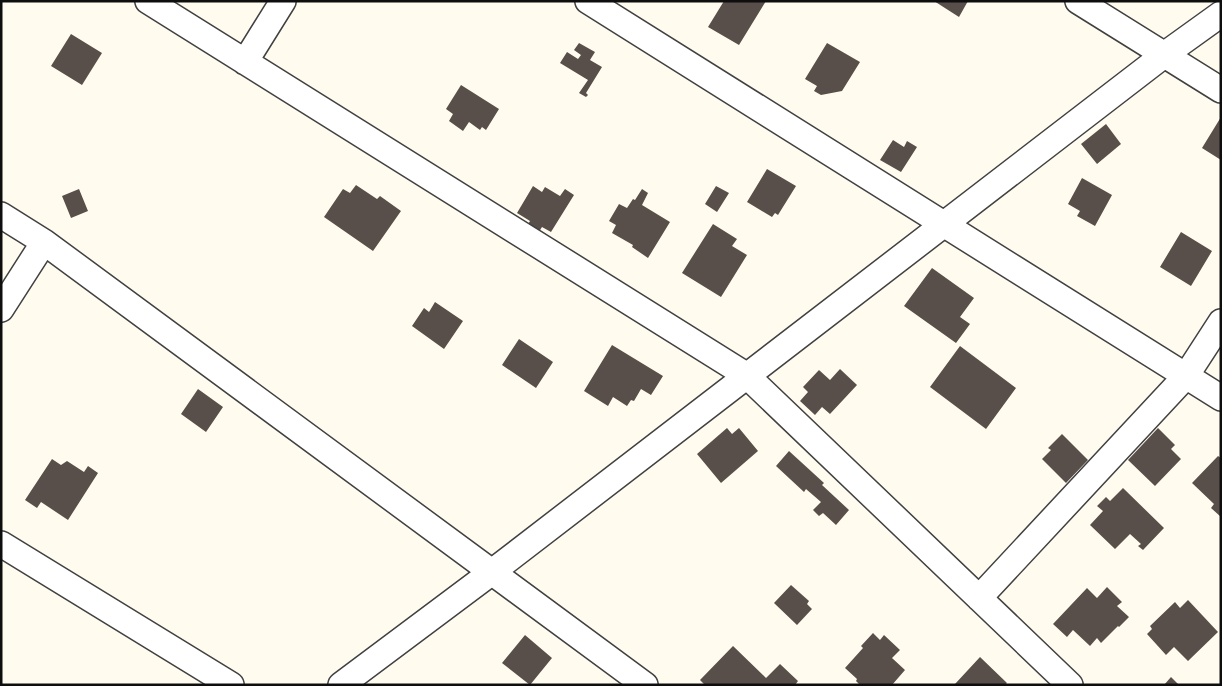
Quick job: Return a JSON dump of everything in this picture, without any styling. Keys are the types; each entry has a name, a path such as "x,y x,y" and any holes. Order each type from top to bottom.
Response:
{"street":[{"path":"148,1 746,375 1070,685"},
{"path":"245,62 283,1"},
{"path":"588,1 1221,398"},
{"path":"1078,1 1221,90"},
{"path":"341,685 492,572 1164,55 1221,14"},
{"path":"1,215 44,242 646,685"},
{"path":"1,309 44,242"},
{"path":"979,598 1186,376 1221,322"},
{"path":"1,544 231,685"}],"building":[{"path":"724,1 766,1 739,45 708,27"},
{"path":"934,1 968,1 959,17"},
{"path":"71,34 102,53 82,85 51,66"},
{"path":"579,43 595,52 590,60 602,67 586,93 588,95 586,97 579,93 588,80 560,63 567,52 578,59 581,55 574,50"},
{"path":"827,43 860,62 842,91 821,95 814,91 817,86 805,79"},
{"path":"461,85 499,109 486,130 482,127 480,130 469,122 463,131 449,121 453,114 446,109"},
{"path":"1221,117 1221,160 1202,148"},
{"path":"1106,124 1121,144 1097,164 1081,144"},
{"path":"893,140 904,147 907,141 917,147 901,172 880,160"},
{"path":"767,169 796,186 778,215 775,213 772,217 747,202"},
{"path":"1082,178 1112,195 1095,226 1077,216 1080,211 1068,204"},
{"path":"356,185 377,199 380,196 401,211 373,251 324,217 343,189 350,193"},
{"path":"533,186 542,192 545,187 560,196 565,189 574,195 551,232 542,227 535,238 524,231 530,221 517,213"},
{"path":"716,186 729,193 717,212 705,204"},
{"path":"79,189 88,211 71,218 62,196"},
{"path":"642,189 648,193 642,205 670,222 648,258 632,247 633,245 612,233 616,225 609,221 619,204 627,208"},
{"path":"713,224 737,239 732,246 747,255 721,297 682,273"},
{"path":"1181,232 1212,251 1191,286 1160,267"},
{"path":"932,268 974,298 960,317 970,324 956,343 904,306"},
{"path":"435,302 463,321 444,349 412,326 424,308 429,312"},
{"path":"519,339 553,362 536,388 502,365"},
{"path":"612,345 663,376 651,395 641,389 634,401 631,400 627,406 613,397 608,406 584,391"},
{"path":"960,346 1016,388 986,429 930,387"},
{"path":"840,369 857,385 830,414 822,407 815,415 800,401 808,392 803,387 819,370 830,380"},
{"path":"198,389 223,407 206,432 181,414"},
{"path":"727,428 732,434 739,428 758,451 721,483 697,454"},
{"path":"1158,428 1175,445 1171,449 1181,459 1155,486 1128,460"},
{"path":"1062,434 1088,460 1066,483 1042,459 1051,450 1048,448"},
{"path":"789,451 824,483 822,485 849,510 836,525 823,513 819,516 813,510 821,502 806,489 804,492 776,466"},
{"path":"1218,456 1221,458 1221,517 1211,508 1214,504 1192,483"},
{"path":"52,459 61,465 67,461 84,472 88,466 98,473 68,520 41,502 37,508 25,500"},
{"path":"1123,488 1164,528 1143,550 1138,546 1141,544 1130,534 1115,549 1090,525 1103,511 1097,506 1106,497 1110,501"},
{"path":"791,585 809,601 807,604 812,609 797,625 774,603"},
{"path":"1107,587 1122,602 1117,606 1129,617 1101,643 1097,638 1090,646 1073,630 1067,637 1053,624 1087,588 1097,598"},
{"path":"1188,600 1218,632 1188,661 1174,647 1166,655 1147,634 1152,629 1150,626 1175,602 1180,608"},
{"path":"873,633 880,640 884,635 900,650 892,658 905,670 892,685 860,685 856,681 857,679 845,668 863,648 861,646"},
{"path":"525,635 552,658 530,685 502,663"},
{"path":"733,646 766,678 780,664 798,681 795,685 705,685 700,680"},
{"path":"980,657 1007,683 1005,685 955,684"},
{"path":"1171,677 1179,685 1164,685"}]}
